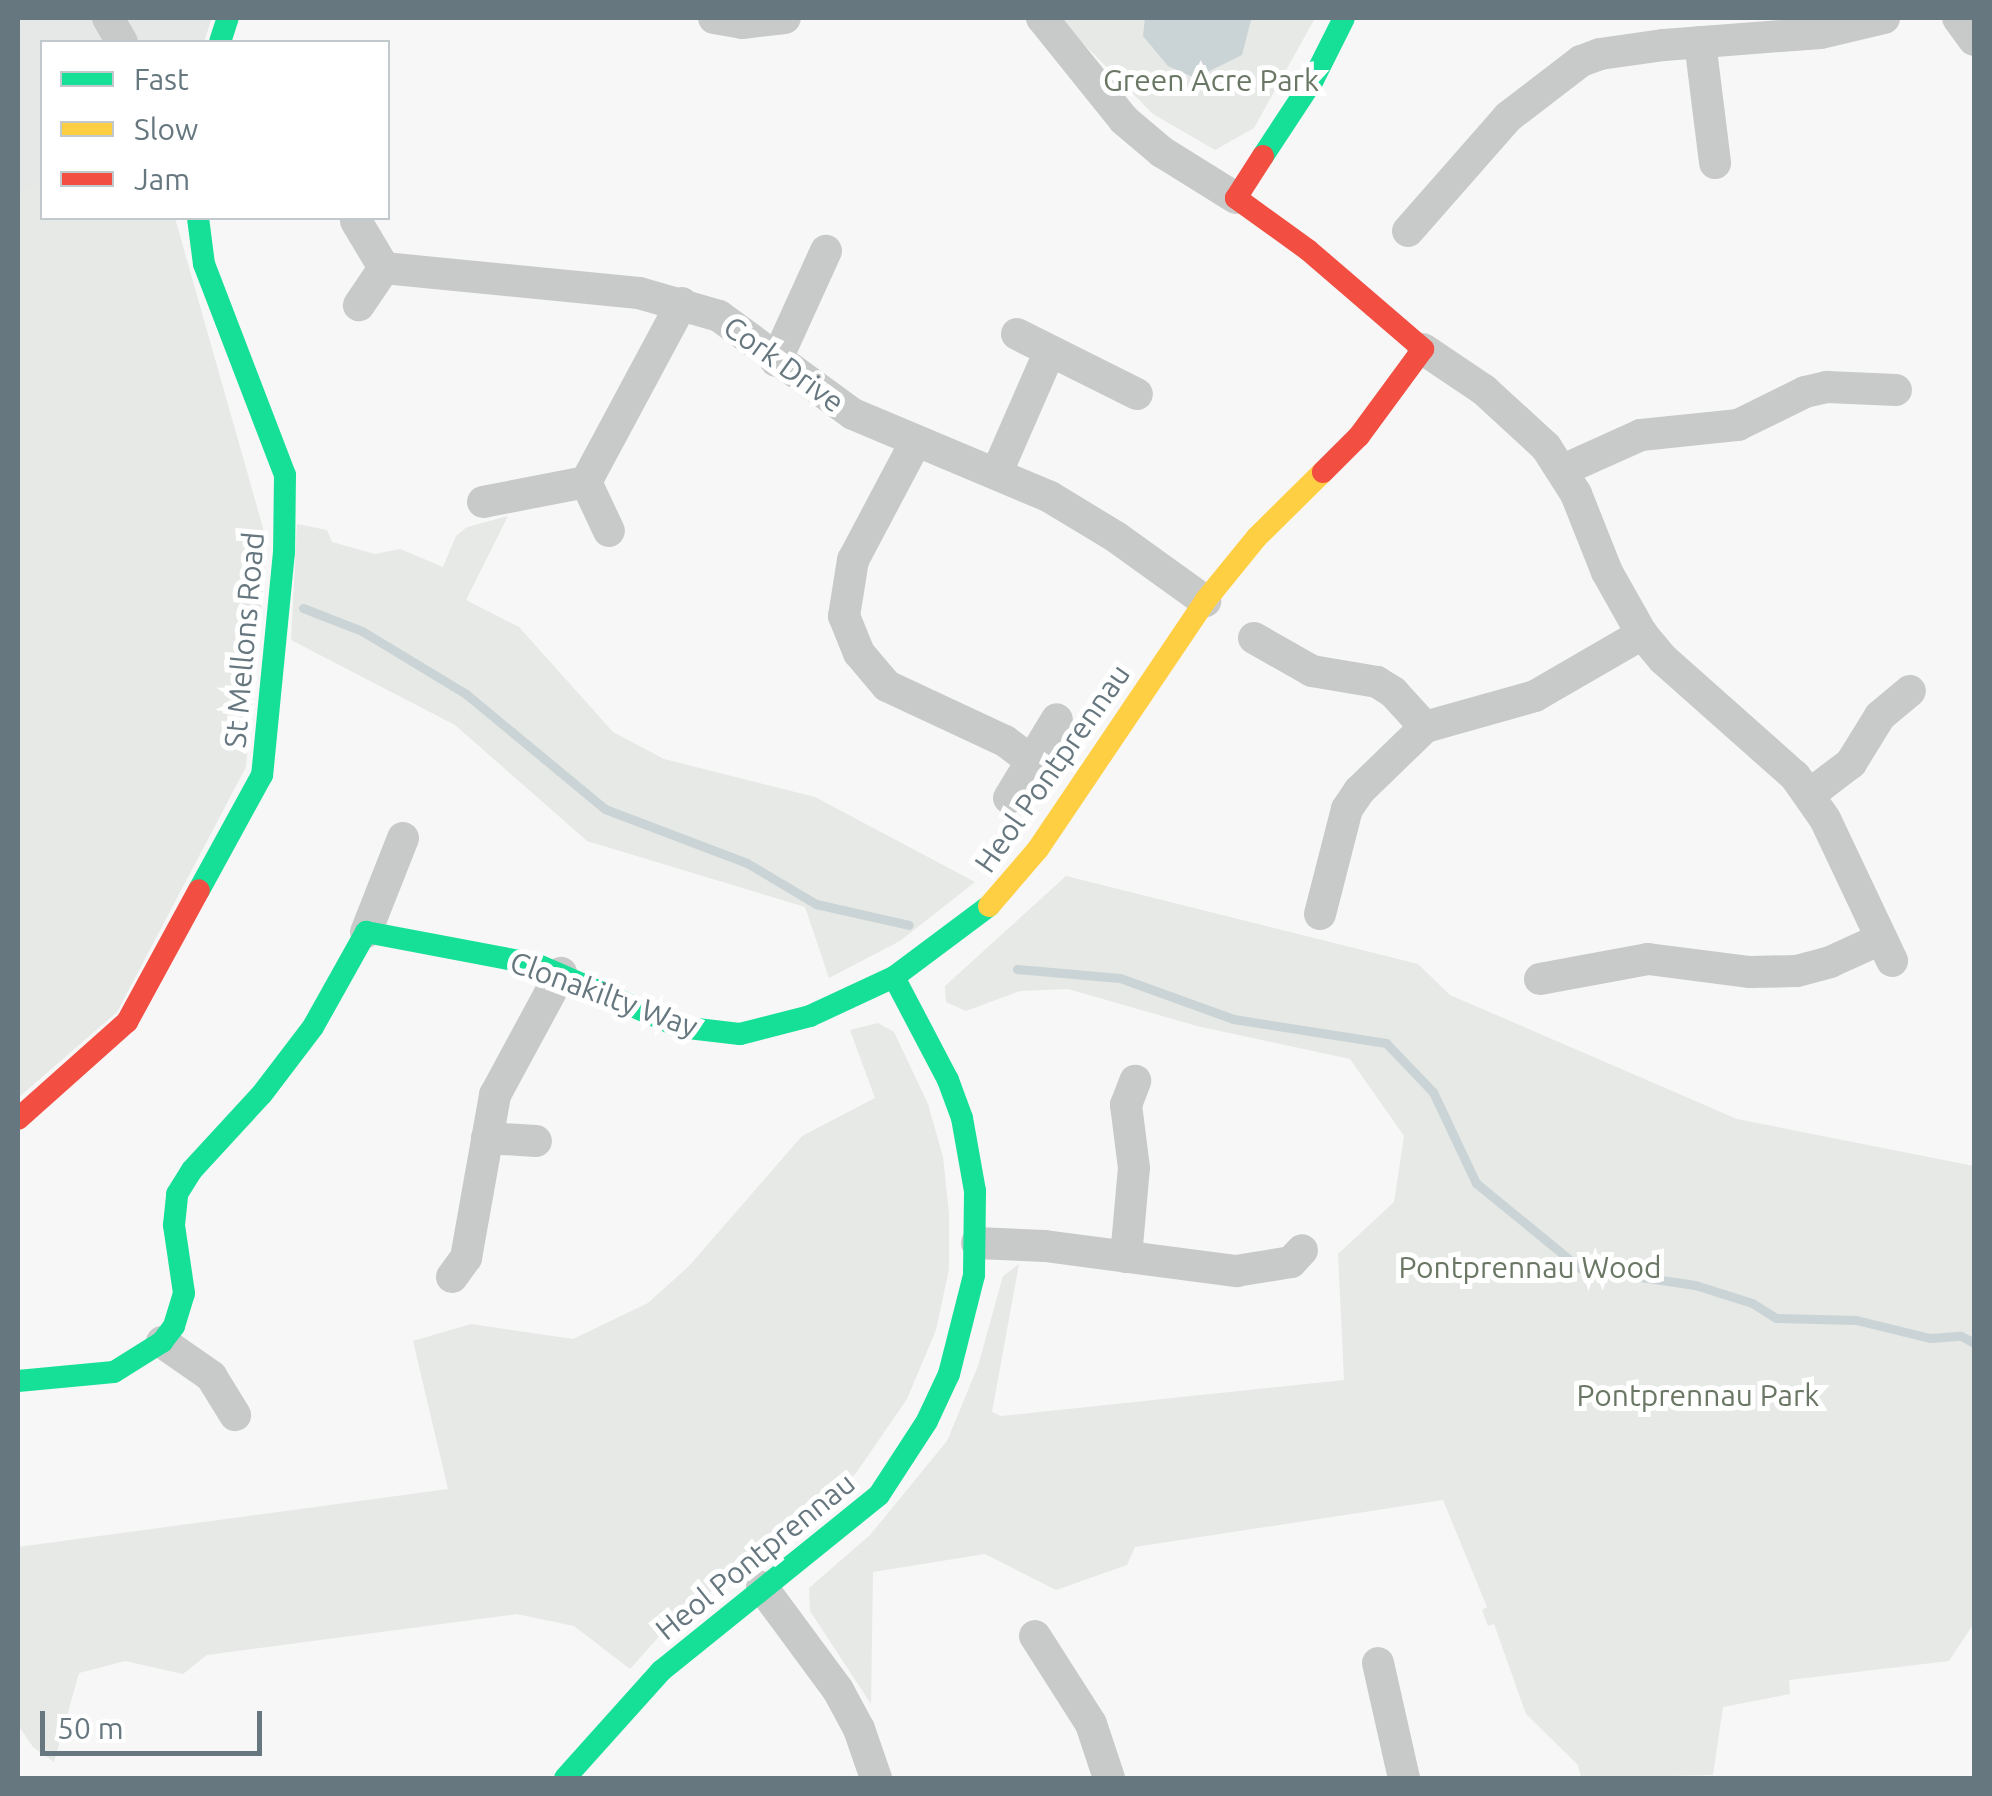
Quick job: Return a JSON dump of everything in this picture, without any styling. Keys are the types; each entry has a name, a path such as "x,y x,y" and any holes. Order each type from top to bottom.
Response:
{"street":[{"path":"108,18 121,40"},
{"path":"714,18 770,23 785,18"},
{"path":"1042,18 1124,120 1162,152 1236,198 1308,250 1423,349 1484,390 1532,431 1562,470 1607,572 1642,634 1663,659 1759,741 1809,795 1825,819 1887,950 1797,971 1750,972 1648,960 1540,979"},
{"path":"1236,198 1312,80 1344,18"},
{"path":"1408,232 1508,117 1581,61 1600,54 1787,27 1884,18"},
{"path":"1958,18 1974,40"},
{"path":"1700,42 1715,163"},
{"name":"St Mellons Road","path":"18,1119 127,1022 262,775 284,552 285,475 204,264 198,220"},
{"path":"356,221 384,268 359,305"},
{"path":"776,362 826,251"},
{"name":"Cork Drive","path":"384,268 639,293 719,316 776,362 853,414 915,443 997,472 1086,518 1205,601"},
{"path":"586,482 682,303"},
{"path":"1017,334 1137,394"},
{"name":"Heol Pontprennau","path":"566,1778 661,1671 879,1495 928,1420 959,1347 977,1243 975,1191 962,1118 929,1038 894,977 971,922 1014,877 1205,601 1257,537 1358,436 1423,349"},
{"path":"997,472 1049,352"},
{"path":"1562,470 1641,435 1738,424 1805,392 1827,387 1896,390"},
{"path":"915,443 853,560 844,616 859,653 887,686 1006,741 1032,760"},
{"path":"483,502 586,482"},
{"path":"586,482 609,530"},
{"path":"1320,914 1348,809 1359,791 1425,727 1535,696 1642,634"},
{"path":"1254,638 1312,671 1376,682 1393,692 1425,727"},
{"path":"1809,795 1851,763 1880,716 1910,690"},
{"path":"1009,798 1057,719"},
{"path":"18,1381 114,1372 131,1366 162,1342 174,1326 184,1293 174,1225 178,1194 192,1170 304,1040 366,932 403,838"},
{"name":"Clonakilty Way","path":"366,932 500,956 561,972 680,1027 740,1034 810,1016 894,977"},
{"path":"452,1277 466,1258 502,1077 561,972"},
{"path":"1126,1257 1134,1168 1126,1105 1135,1081"},
{"path":"487,1138 536,1141"},
{"path":"977,1243 1236,1271 1291,1262 1302,1250"},
{"path":"162,1342 211,1376 235,1415"},
{"path":"762,1587 838,1690 859,1729 876,1778"},
{"path":"1035,1636 1091,1724 1109,1778"},
{"path":"1378,1662 1404,1778"}],"shaded area":[{"path":"18,18 212,18 205,40 40,40 40,208 18,218"},
{"path":"1145,18 1251,20 1242,55 1195,78 1168,66 1143,36"}],"green space":[{"name":"Green Acre Park","path":"1058,18 1315,18 1254,128 1215,150 1153,114"},
{"path":"40,184 40,220 176,220 267,542 246,767 117,1012 18,1098 18,193"},
{"path":"508,516 466,600 519,627 613,732 664,759 815,797 975,882 900,941 829,978 805,907 587,841 455,725 291,640 297,524 327,530 332,542 375,554 400,549 443,567 456,536 467,527"},
{"name":"Pontprennau Park","path":"1066,876 1418,964 1450,995 1737,1119 1974,1166 1974,1623 1949,1661 1789,1680 1790,1694 1723,1707 1713,1775 1581,1778 1578,1765 1526,1714 1494,1624 1488,1626 1482,1610 1487,1607 1443,1500 1135,1547 1127,1565 1056,1590 985,1554 873,1572 871,1704 810,1611 809,1588 870,1535 947,1441 978,1366 1003,1276 1019,1264 992,1412 1001,1416 1344,1380 1338,1254 1394,1202 1404,1136 1350,1059 1197,1026 1068,989 1020,991 966,1011 946,1002 945,986"},
{"path":"878,1023 894,1032 928,1104 943,1157 949,1269 936,1330 907,1399 856,1473 807,1521 732,1574 663,1632 630,1669 574,1626 517,1614 207,1655 183,1674 125,1661 79,1673 54,1762 33,1747 18,1725 18,1547 448,1489 413,1341 471,1324 573,1339 648,1303 689,1266 802,1136 875,1098 850,1030"}],"waterway":[{"path":"303,608 362,631 466,694 605,809 747,863 816,904 909,925"},
{"path":"1017,969 1120,978 1233,1019 1386,1043 1433,1092 1476,1183 1580,1268 1695,1285 1752,1303 1776,1318 1856,1320 1930,1338 1961,1336 1974,1343"}],"traffic: fast":[{"path":"221,40 228,18"},
{"path":"1263,156 1313,80 1344,18"},
{"path":"198,220 204,264 285,475 284,552 262,775 199,890"},
{"path":"18,1381 114,1372 162,1342 174,1326 184,1293 174,1225 177,1194 192,1170 262,1094 313,1027 366,932 536,964 680,1027 740,1034 810,1016 894,977 989,906"},
{"path":"565,1778 661,1671 879,1495 927,1421 949,1374 974,1275 975,1191 962,1118 948,1080 894,977"}],"traffic: slow":[{"path":"989,906 1038,849 1205,601 1257,537 1323,472"}],"traffic: jam":[{"path":"1263,156 1236,198 1308,250 1423,349 1359,436 1323,472"},
{"path":"18,1119 127,1022 199,890"}],"park label":[{"name":"Pontprennau Wood","path":"1530,1267"}]}
